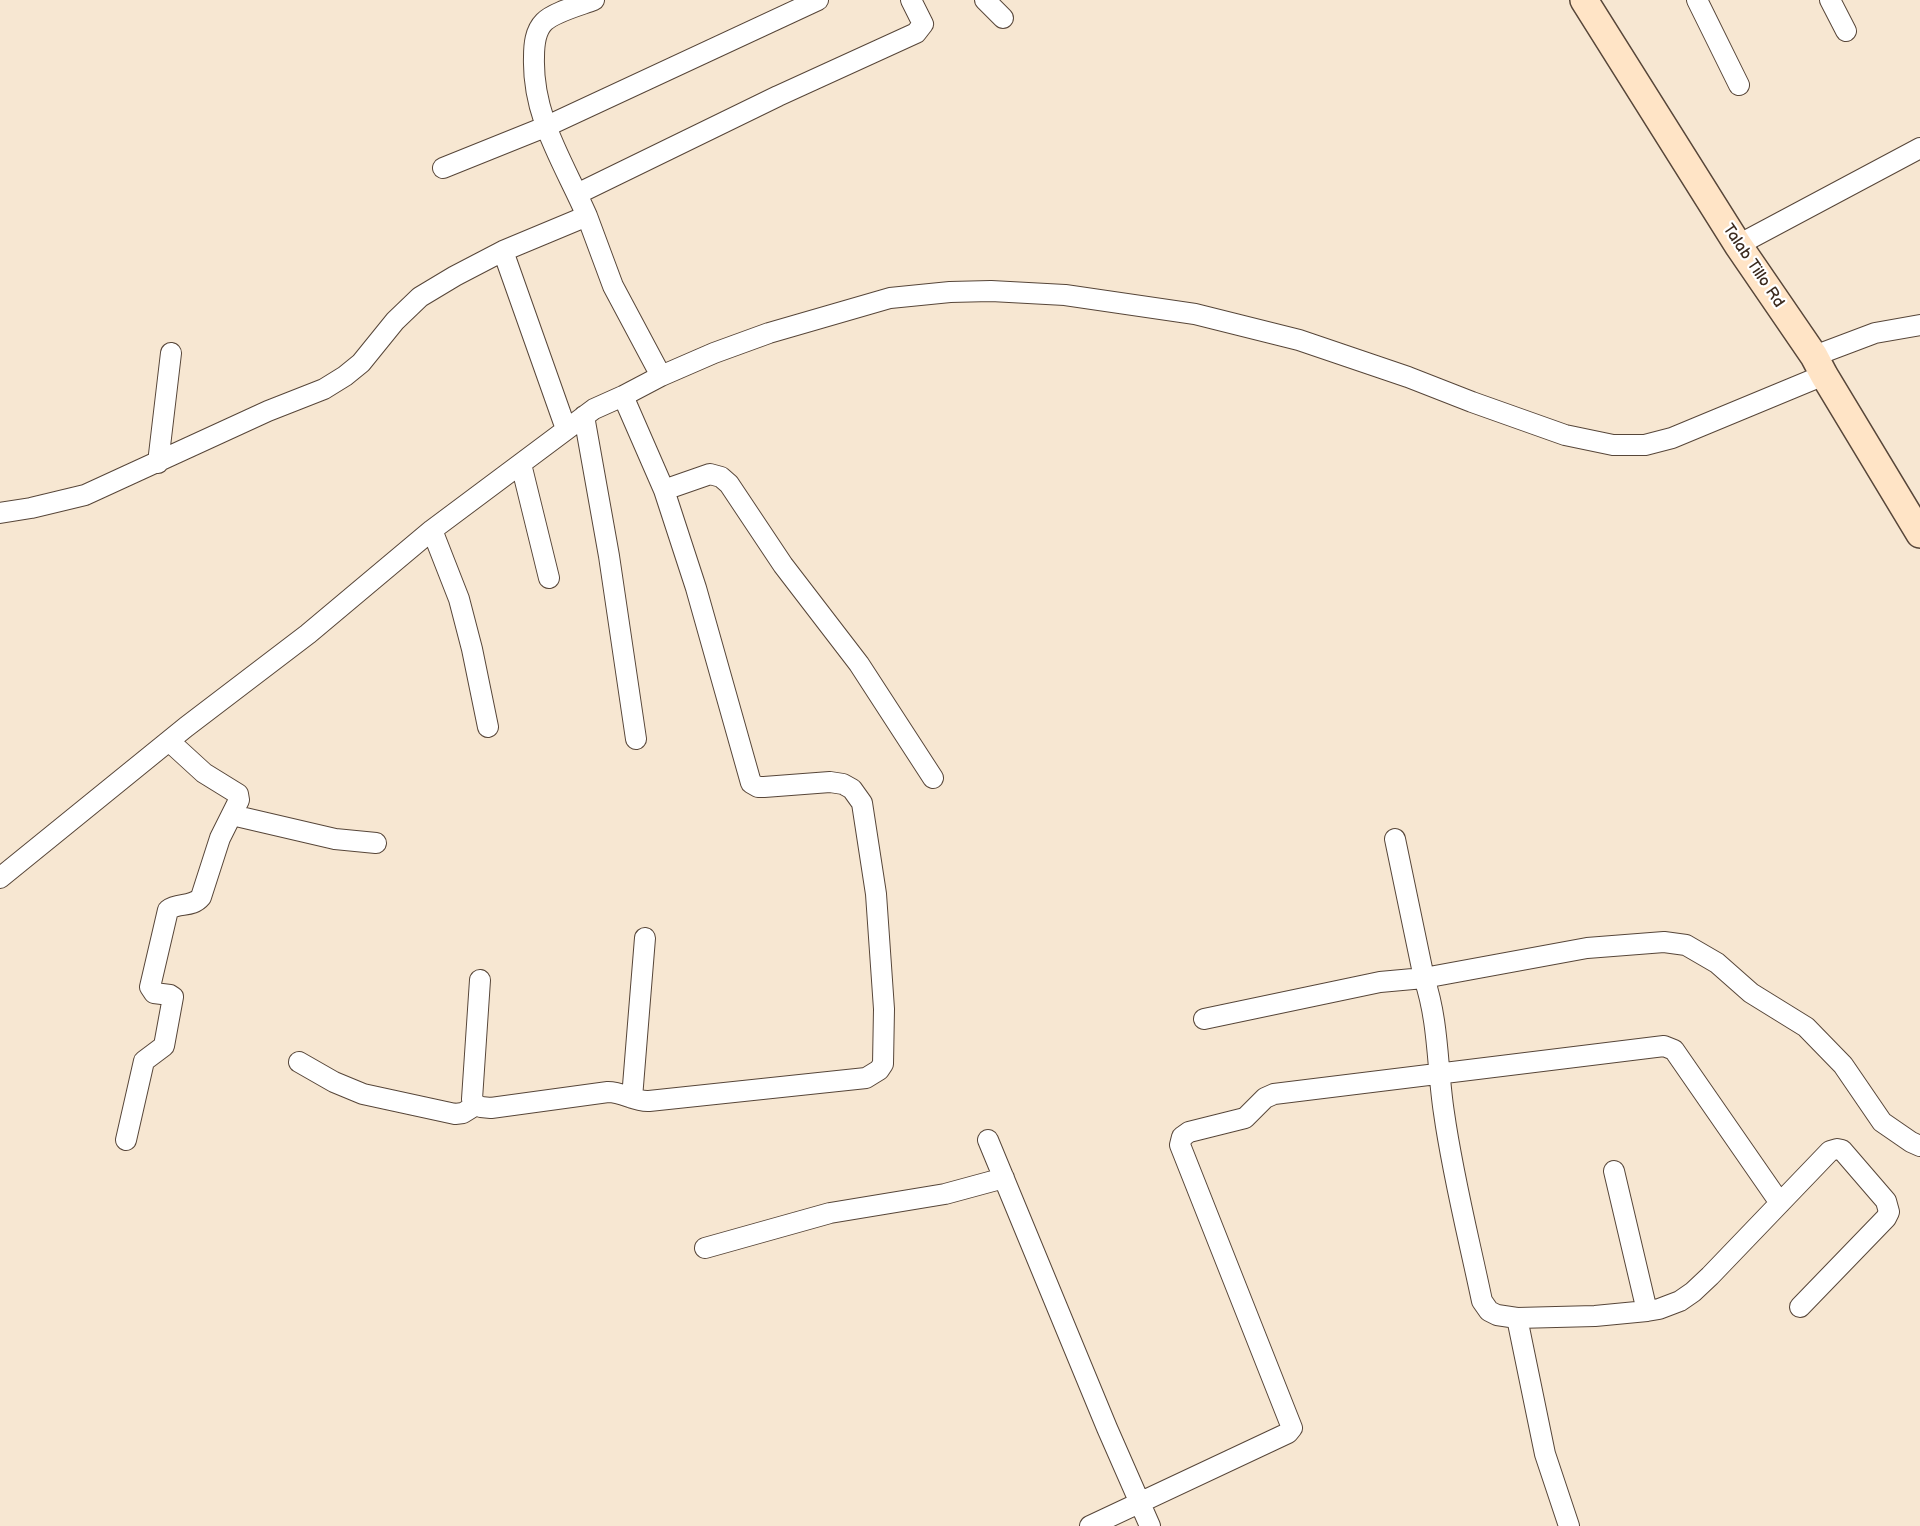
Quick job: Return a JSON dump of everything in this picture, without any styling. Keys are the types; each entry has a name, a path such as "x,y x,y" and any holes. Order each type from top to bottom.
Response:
{"main road":[{"name":"Talab Tillo Rd","path":"1584,0 1738,245 1819,365 1920,534"}],"street":[{"path":"594,0 553,16 544,22 537,33 534,45 534,73 539,108 545,127 577,194 613,286 661,376"},
{"path":"444,168 545,127 818,0"},
{"path":"577,194 778,96 916,33 923,24 911,0"},
{"path":"985,0 1003,18"},
{"path":"1696,0 1739,85"},
{"path":"1830,0 1846,31"},
{"path":"1738,245 1920,148"},
{"path":"0,513 85,495 268,411 324,389 361,363 395,321 420,297 503,251 586,216"},
{"path":"503,251 566,429"},
{"path":"0,878 169,741 308,634 432,530 584,416 661,376 714,353 769,333 890,298 950,292 991,291 1065,295 1195,314 1256,328 1339,353 1565,435 1613,445 1645,445 1672,438 1819,365 1875,333 1920,325"},
{"path":"158,463 171,353"},
{"path":"480,980 472,1099 476,1105 481,1107 491,1108 608,1092 618,1092 637,1100 649,1101 866,1078 879,1070 882,1064 884,1009 876,894 862,803 852,789 843,784 830,782 764,788 751,783 699,598 664,490 623,396"},
{"path":"584,416 609,556 636,739"},
{"path":"521,464 549,578"},
{"path":"664,490 710,474 722,477 729,484 783,566 859,664 933,778"},
{"path":"432,530 459,599 488,727"},
{"path":"126,1140 144,1061 162,1049 166,1041 173,997 154,993 150,987 168,910 172,907 194,903 201,897 220,838 239,800 238,794 204,773 169,741"},
{"path":"232,815 335,839 376,843"},
{"path":"1395,839 1424,978 1431,997 1436,1026 1439,1074 1453,1166 1482,1301 1489,1311 1497,1315 1517,1318 1595,1316 1647,1311 1670,1306 1693,1292 1830,1150 1837,1149 1846,1153 1886,1201 1889,1212 1886,1218 1800,1307"},
{"path":"632,1098 645,938"},
{"path":"1204,1019 1380,982 1424,978 1587,948 1664,942 1686,945 1717,963 1751,993 1806,1027 1843,1065 1882,1122 1920,1146"},
{"path":"1090,1526 1288,1433 1292,1428 1180,1145 1182,1137 1189,1132 1245,1118 1269,1095 1664,1046 1674,1050 1780,1203"},
{"path":"299,1062 348,1088 386,1100 455,1114 463,1113 476,1105"},
{"path":"988,1140 1150,1526"},
{"path":"1614,1171 1647,1311"},
{"path":"705,1248 830,1213 945,1194 1004,1178"},
{"path":"1517,1318 1545,1454 1569,1526"}]}
